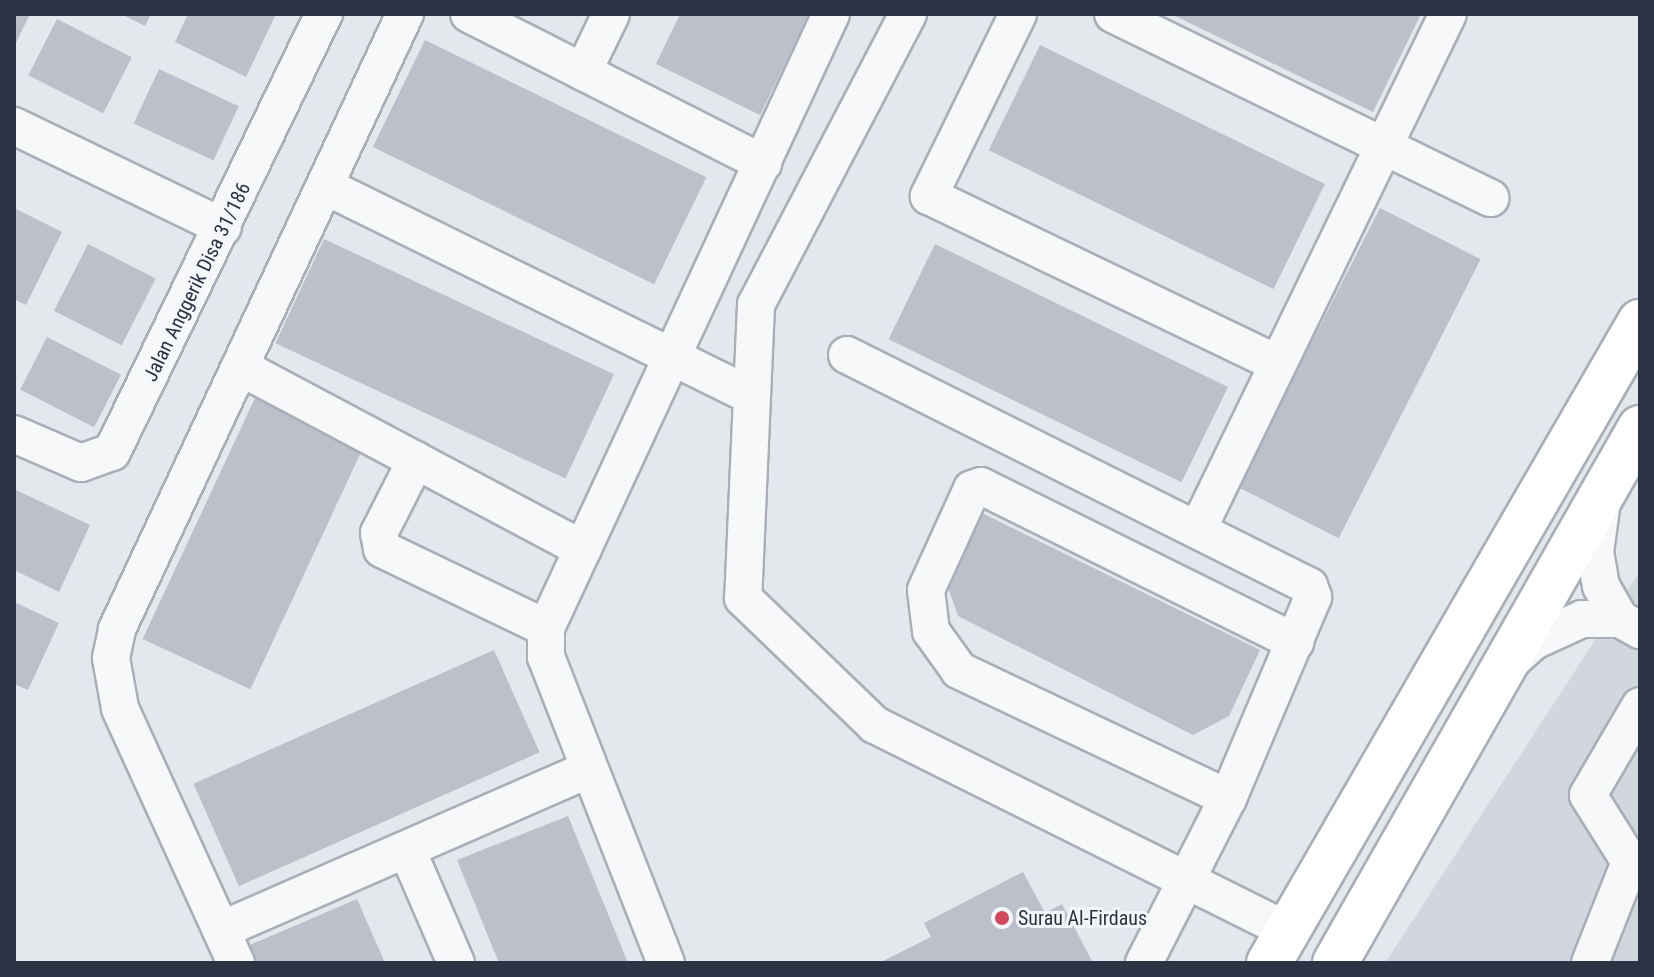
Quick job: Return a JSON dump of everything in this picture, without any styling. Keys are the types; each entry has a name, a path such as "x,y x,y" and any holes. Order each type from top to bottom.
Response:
{"main road":[{"path":"1279,947 1640,322"},
{"path":"1335,963 1640,428"}],"street":[{"name":"Jalan Anggerik Disa 31/186","path":"14,434 81,463 112,452 324,14"},
{"path":"236,963 120,708 111,658 117,629 329,188 405,14"},
{"path":"469,14 763,163"},
{"path":"583,72 611,14"},
{"path":"666,963 587,770 546,657 546,628 831,14"},
{"path":"908,14 756,305 748,394 754,430 743,598 875,725 1190,881 1279,947"},
{"path":"1018,14 929,196 1278,364"},
{"path":"1113,14 1491,198"},
{"path":"1198,529 1448,14"},
{"path":"14,126 223,227"},
{"path":"329,188 748,394"},
{"path":"847,355 1309,586 1313,597 1228,798 1190,881 1144,963"},
{"path":"242,368 583,549"},
{"path":"416,460 379,533 382,549 546,628"},
{"path":"1228,798 959,670 931,631 926,590 972,489 981,486 1295,642"},
{"path":"1604,492 1595,552 1601,586 1630,624"},
{"path":"1502,669 1550,632 1582,619 1630,624"},
{"path":"1590,963 1630,862 1588,795 1640,706"},
{"path":"221,930 408,852 587,770"},
{"path":"408,852 456,963"}],"shaded area":[{"path":"1640,571 1640,963 1385,963"}],"building":[{"path":"14,14 30,14 14,47"},
{"path":"121,14 151,14 145,26"},
{"path":"188,14 276,14 246,77 175,42"},
{"path":"680,14 809,14 760,115 656,64"},
{"path":"1171,14 1421,14 1373,112"},
{"path":"57,19 132,57 103,113 28,75"},
{"path":"425,40 706,177 654,284 373,147"},
{"path":"1040,45 1325,184 1274,289 989,150"},
{"path":"159,69 239,106 213,161 134,123"},
{"path":"14,208 62,232 26,305 14,299"},
{"path":"1380,208 1481,259 1339,538 1238,487"},
{"path":"324,239 614,374 565,478 275,343"},
{"path":"88,244 156,279 122,345 54,311"},
{"path":"935,244 1228,387 1182,482 889,339"},
{"path":"47,337 121,375 94,427 20,390"},
{"path":"255,398 363,448 250,689 143,639"},
{"path":"16,490 90,525 59,592 14,570"},
{"path":"978,511 1260,650 1229,716 1193,735 958,616 946,582"},
{"path":"14,602 59,623 28,690 14,684"},
{"path":"494,650 540,752 239,886 193,784"},
{"path":"568,816 628,963 499,963 457,860"},
{"name":"Surau Al-Firdaus","path":"1023,872 1045,913 1062,904 1093,963 879,963 931,937 924,923"},
{"path":"357,899 385,963 252,963 245,947"}],"place":[{"name":"Surau Al-Firdaus","path":"1002,918"}]}
